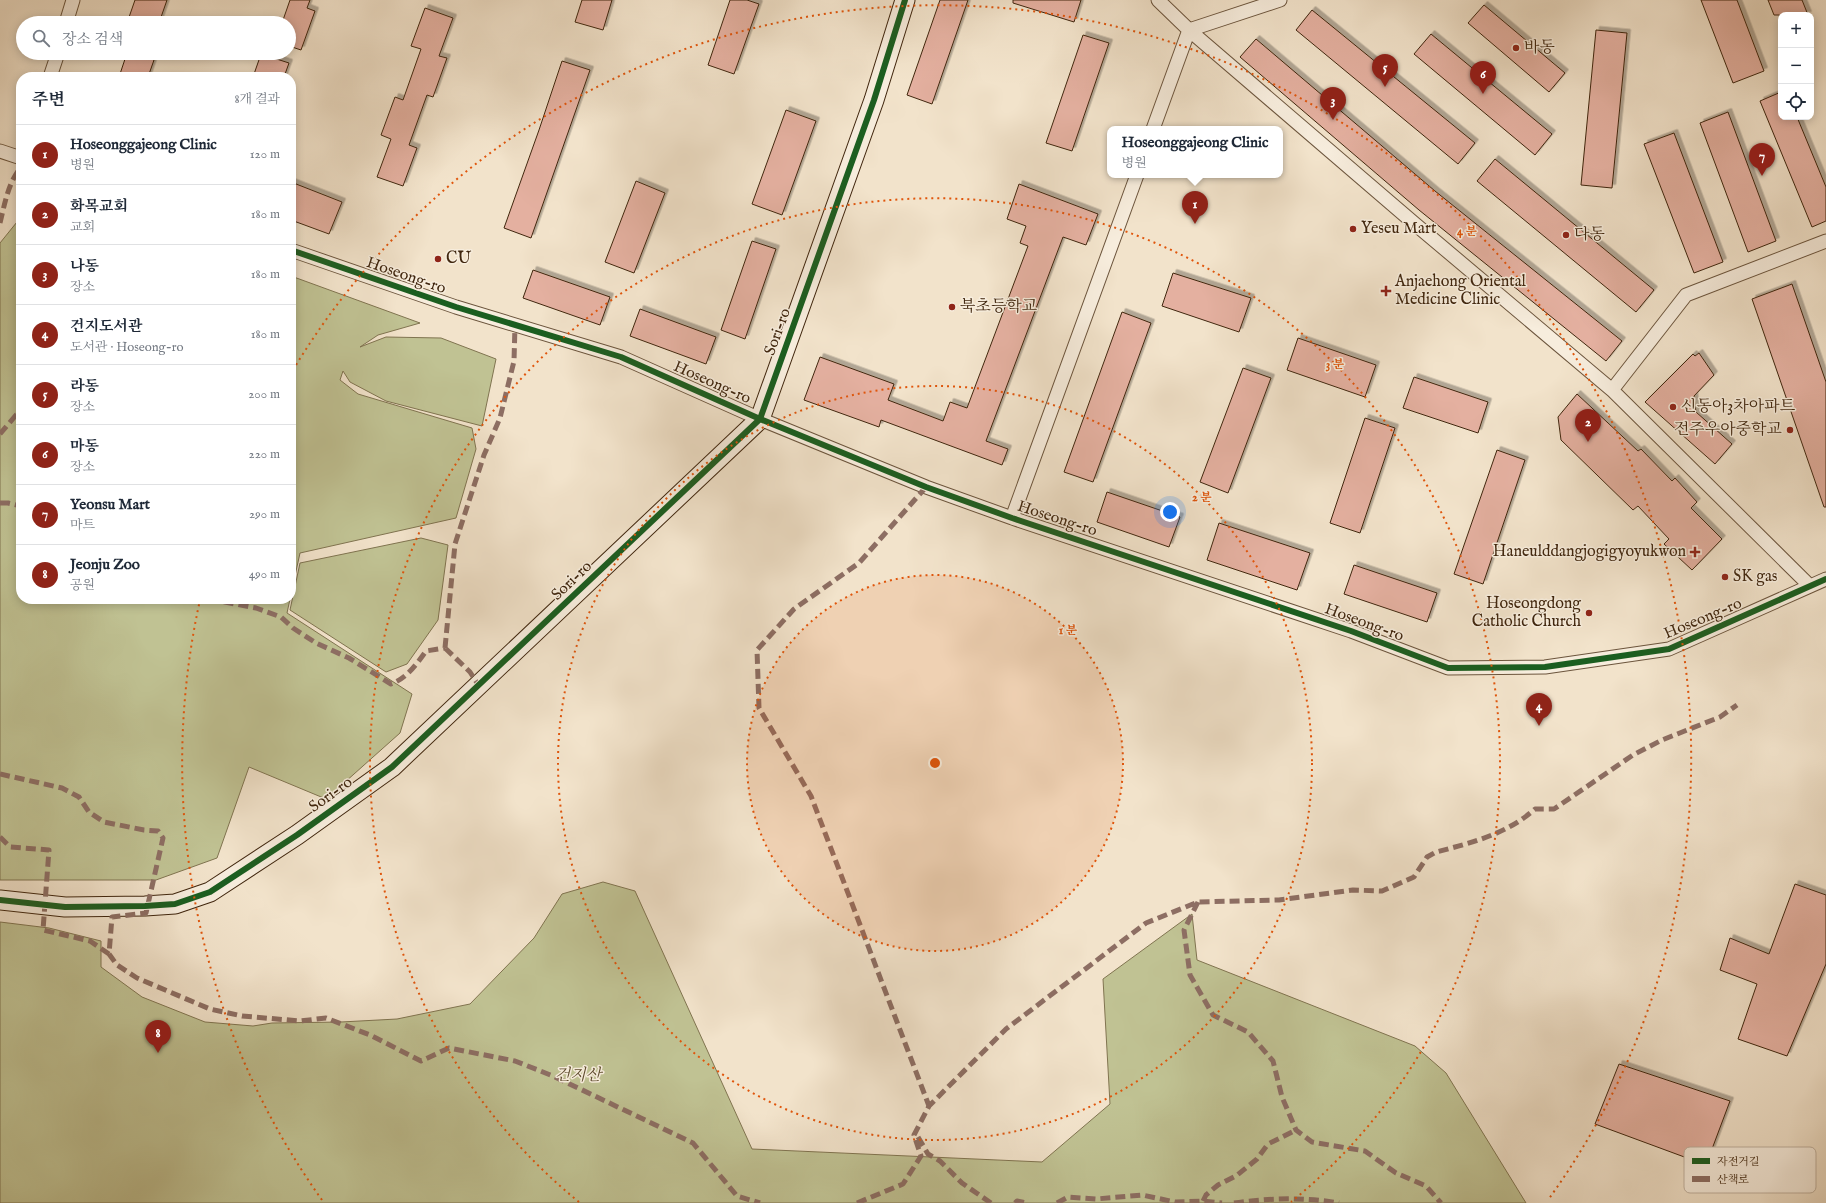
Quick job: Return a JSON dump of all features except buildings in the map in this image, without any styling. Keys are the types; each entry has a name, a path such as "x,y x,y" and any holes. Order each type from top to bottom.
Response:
{"street":[{"path":"68,16 73,0"},
{"name":"Sori-ro","path":"0,900 65,907 145,906 175,904 210,892 297,835 392,767 760,419 874,100 905,0"},
{"path":"1158,0 1189,30 1415,224 1612,390 1810,586"},
{"path":"1189,30 1280,0"},
{"path":"1154,126 1189,30"},
{"path":"52,72 56,60"},
{"path":"0,151 16,156"},
{"path":"1012,518 1136,178"},
{"path":"1612,390 1686,295 1826,241"},
{"name":"Hoseong-ro","path":"296,252 456,307 621,357 760,419 926,487 1012,518 1352,631 1448,668 1545,667 1669,649 1826,579"}],"green space":[{"path":"16,223 16,604 289,604 287,613 412,694 400,733 326,799 249,767 217,858 156,880 0,880 0,243"},
{"path":"296,278 420,323 378,335 360,347 386,337 441,338 496,359 482,426 386,401 350,382 343,371 340,380 358,394 472,428 476,449 456,518 300,553 296,571"},
{"path":"421,538 448,545 438,620 407,664 386,672 290,610 291,604 296,604 296,582 300,563"},
{"name":"건지산","path":"603,882 635,891 752,1149 1042,1162 1110,1104 1103,979 1192,914 1197,960 1415,1046 1446,1073 1526,1203 0,1203 0,922 49,928 101,941 101,967 142,997 205,1022 253,1026 272,1023 341,1022 397,1019 470,1004 534,938 562,894"}],"marked path":[{"path":"0,223 5,201 16,175"},
{"path":"445,648 455,544 484,455 500,418 514,361 515,325"},
{"path":"0,434 16,415"},
{"path":"926,487 859,563 794,609 757,650 759,708 811,796 929,1106"},
{"path":"0,503 16,505"},
{"path":"235,604 256,608 281,617 293,628 316,643 349,658 391,684 406,675 426,651 445,648"},
{"path":"445,648 470,672 479,686"},
{"path":"857,1203 903,1184 921,1156 914,1135 929,1106 1006,1029 1146,923 1198,902 1279,900 1353,890 1382,891 1414,877 1427,857 1436,852 1475,841 1501,831 1524,818 1535,809 1554,809 1633,755 1662,740 1720,717 1737,705"},
{"path":"0,774 62,788 79,797 89,812 104,822 144,830 158,831 163,838 146,913 112,917 109,954 117,965 137,978 210,1009 242,1016 300,1021 326,1018 370,1035 421,1061 449,1048 515,1061 553,1076 693,1143 737,1196 760,1203"},
{"path":"0,837 10,847 49,850 43,930 90,941 109,954"},
{"path":"1198,902 1184,930 1190,975 1213,1015 1248,1032 1273,1061 1282,1097 1296,1130 1312,1142 1365,1151 1396,1173 1426,1186 1441,1203"},
{"path":"1203,1201 1206,1195 1218,1185 1236,1176 1257,1159 1268,1144 1296,1130"},
{"path":"918,1137 928,1154 940,1161 962,1183 991,1203"},
{"path":"1057,1203 1068,1197 1096,1199 1142,1195 1175,1202 1203,1201 1222,1203"},
{"path":"1234,1203 1287,1199 1339,1203"},
{"path":"1015,1203 1017,1201 1027,1203"}],"cycle path":[{"path":"0,900 65,907 145,906 175,904 210,892 297,835 392,767 760,419 874,100 905,0"},
{"path":"296,252 456,307 621,357 760,419 926,487 1012,518 1351,631 1448,668 1545,667 1669,649 1826,579"}],"place":[{"name":"바동","path":"1516,48"},
{"name":"라동","path":"1385,87"},
{"name":"마동","path":"1483,94"},
{"name":"나동","path":"1333,120"},
{"name":"Yeonsu Mart","path":"1762,176"},
{"name":"Hoseonggajeong Clinic","path":"1195,224"},
{"name":"Yeseu Mart","path":"1353,229"},
{"name":"다동","path":"1566,235"},
{"name":"CU","path":"438,259"},
{"name":"Anjaehong Oriental Medicine Clinic","path":"1386,291"},
{"name":"북초등학교","path":"952,307"},
{"name":"신동아3차아파트","path":"1673,407"},
{"name":"전주우아중학교","path":"1790,430"},
{"name":"화목교회","path":"1588,442"},
{"name":"Haneulddangjogigyoyukwon","path":"1695,552"},
{"name":"SK gas","path":"1725,577"},
{"name":"Hoseongdong Catholic Church","path":"1589,613"},
{"name":"건지도서관","path":"1539,726"},
{"name":"Jeonju Zoo","path":"158,1053"}]}
